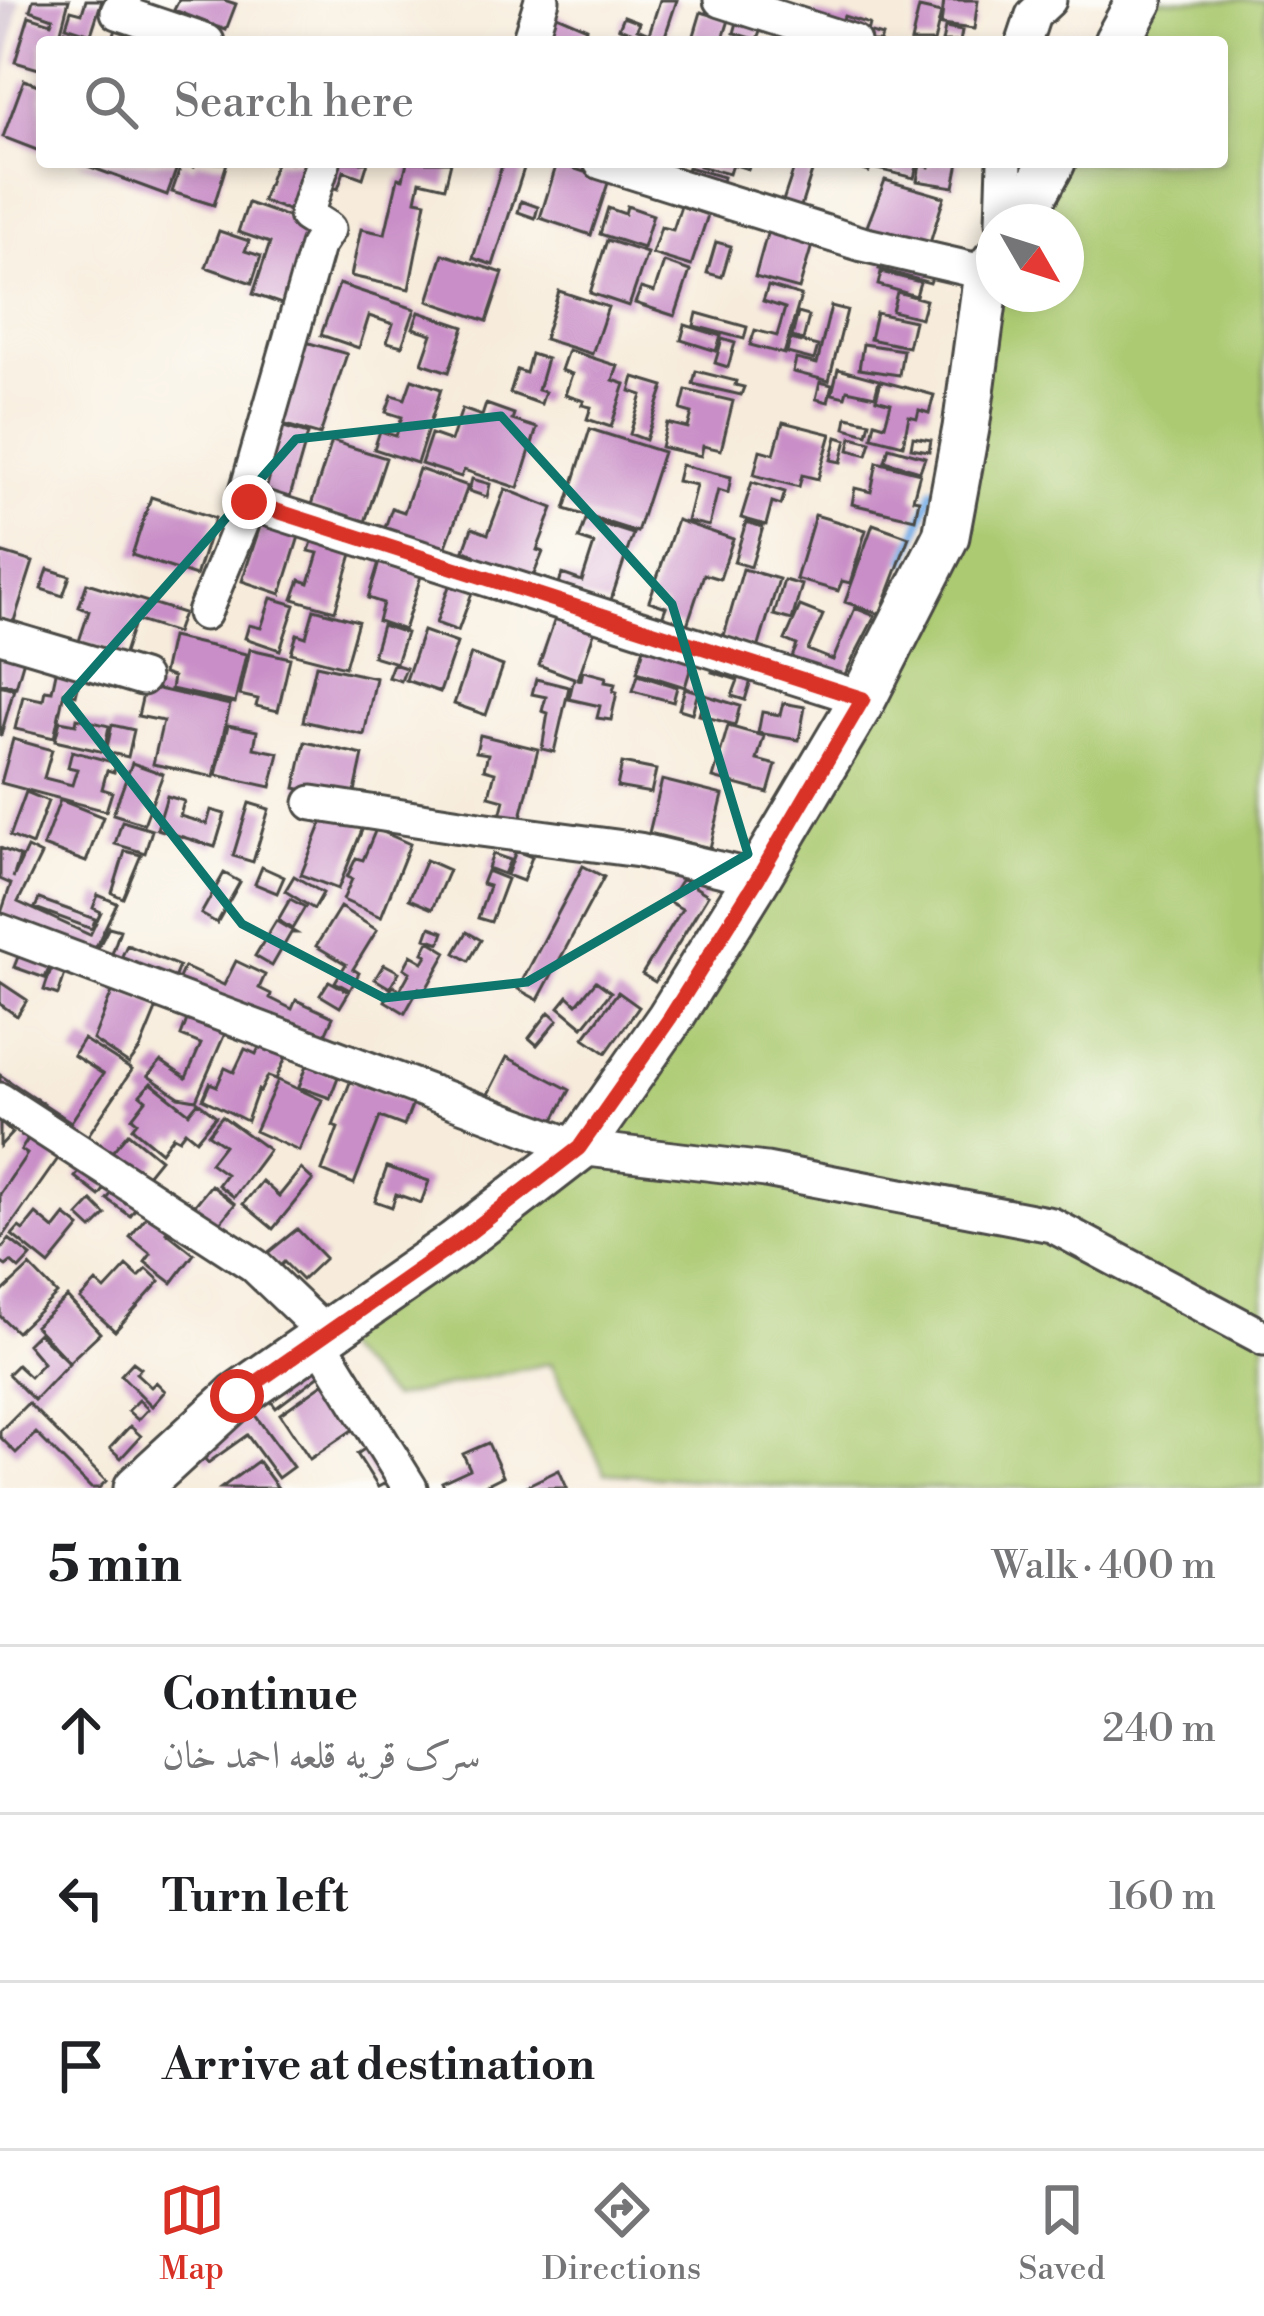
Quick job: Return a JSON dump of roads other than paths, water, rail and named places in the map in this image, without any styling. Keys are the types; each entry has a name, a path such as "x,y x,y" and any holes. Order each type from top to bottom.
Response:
{"street":[{"path":"124,0 118,12 189,36"},
{"path":"531,36 542,0"},
{"path":"721,0 834,36"},
{"path":"1026,36 1033,15 1049,0"},
{"path":"1120,36 1140,0"},
{"path":"321,168 306,215 328,230 317,246 244,501 863,699"},
{"path":"620,168 862,244 976,265"},
{"path":"1004,204 1005,168"},
{"path":"1029,204 1049,168"},
{"path":"137,1488 237,1396 455,1244 579,1148 670,1018 758,878 863,699 946,536 984,312"},
{"path":"204,613 249,502"},
{"path":"0,636 142,678"},
{"path":"311,802 639,850 758,878"},
{"path":"0,931 579,1148 766,1170 1052,1225 1264,1338"},
{"path":"0,1100 254,1265 322,1337 410,1488"}],"waterway":[{"path":"906,560 933,490"}]}
